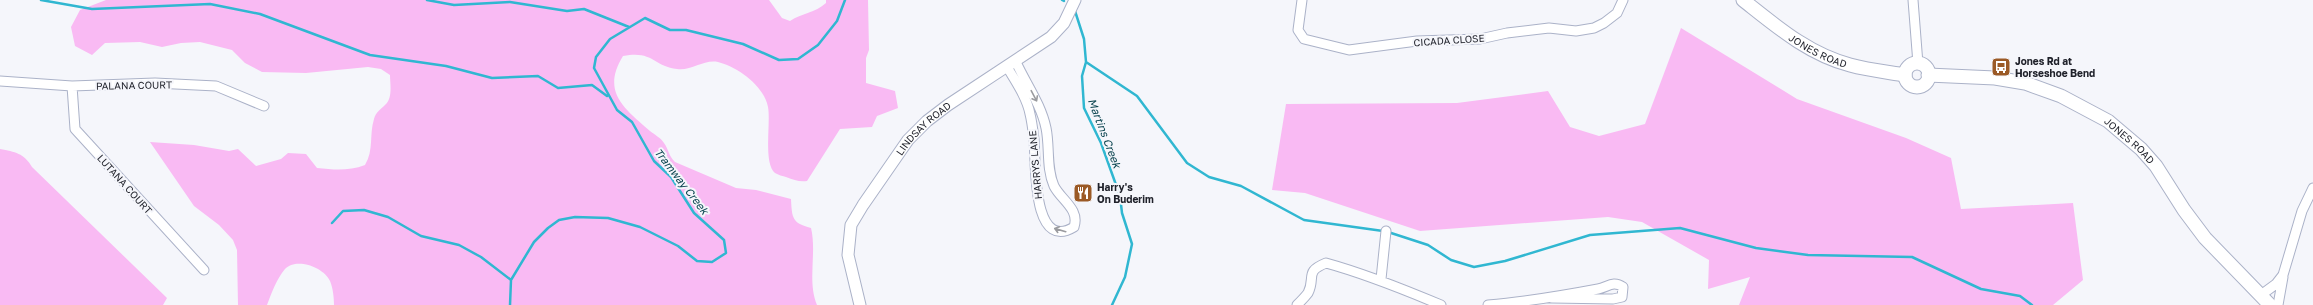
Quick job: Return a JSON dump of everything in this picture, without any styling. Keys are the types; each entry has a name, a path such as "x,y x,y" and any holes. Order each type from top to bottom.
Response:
{"main road":[{"name":"JONES ROAD","path":"1743,0 1798,42 1820,54 1849,65 1905,75"},
{"path":"1918,64 1925,68 1928,76 1925,84 1916,87 1908,83 1905,75 1909,66 1918,64"},
{"name":"JONES ROAD","path":"1928,76 1995,78 2025,83 2061,96 2108,121 2141,149 2156,166 2184,210 2206,238 2270,305"}],"street":[{"name":"LINDSAY ROAD","path":"860,305 848,255 848,238 856,215 917,131 948,105 1012,65 1058,30 1069,15 1074,0"},
{"name":"CICADA CLOSE","path":"1302,0 1298,30 1304,39 1349,50 1417,41 1480,39 1507,33 1549,28 1576,31 1594,28 1604,23 1617,13 1623,0"},
{"path":"1913,0 1918,64"},
{"name":"HARRYS LANE","path":"1012,65 1039,104 1046,128 1051,180 1058,194 1075,212 1076,221 1074,227 1066,231 1057,230 1049,225 1040,209 1036,196 1034,137 1030,112 1012,65"},
{"name":"PALANA COURT","path":"0,81 72,86 155,83 216,86 264,106"},
{"name":"LUTANA COURT","path":"72,86 75,129 204,270"},
{"path":"2278,305 2283,275 2302,211 2313,188"},
{"path":"1381,279 1386,231"},
{"path":"1297,305 1308,293 1310,273 1317,267 1326,263 1364,276 1381,279 1441,305"},
{"path":"2261,295 2276,284 2283,275"},
{"path":"1488,305 1552,298 1601,288 1610,284 1618,284 1623,287 1624,293 1622,296 1613,299 1552,298"}],"shaded area":[{"path":"106,0 769,0 782,18 790,21 817,9 826,3 826,0 868,0 869,50 866,58 866,83 895,91 898,108 877,116 872,127 840,129 807,181 799,181 776,174 771,168 768,152 769,114 766,99 749,78 734,68 718,62 708,62 688,68 677,69 663,65 641,55 633,55 623,56 617,69 614,80 618,98 632,115 663,141 675,162 736,188 756,190 791,199 794,219 800,224 811,228 813,238 812,277 814,296 817,305 334,305 332,287 327,276 309,265 296,264 290,265 282,273 272,291 267,305 238,305 237,250 233,240 219,225 194,206 150,142 194,145 229,151 238,149 256,166 281,159 288,153 306,154 317,168 342,170 359,167 365,165 370,154 375,117 378,111 388,102 390,75 381,69 368,67 306,73 262,72 245,63 232,50 200,42 181,43 162,47 140,42 105,43 92,55 75,46 71,27 80,10"},
{"path":"1681,28 1797,99 1906,138 1951,158 1961,209 2073,203 2083,280 2053,305 1739,305 1750,277 1708,289 1709,260 1642,222 1608,217 1420,231 1305,193 1272,190 1286,104 1457,103 1548,91 1570,127 1599,136 1645,124"},
{"path":"0,149 15,152 26,159 32,167 167,298 163,305 0,305"}],"waterway":[{"path":"41,0 92,9 210,4 260,14 370,55 446,66 492,78 538,76 558,88 592,85 607,96"},
{"path":"427,0 454,5 510,2 567,11 584,9 629,27"},
{"name":"Tramway Creek","path":"510,305 511,280 534,242 548,228 559,220 575,217 608,218 640,227 678,246 697,261 712,262 726,253 724,240 694,213 671,177 654,161 632,122 617,110 594,68 596,57 610,39 645,18 670,30 686,30 743,44 779,60 798,59 818,45 837,21 845,0"},
{"name":"Martins Creek","path":"1075,11 1084,39 1086,62 1082,76 1084,108 1101,143 1120,196 1122,213 1132,244 1125,277 1112,305"},
{"path":"1086,62 1137,96 1187,163 1209,177 1241,186 1304,220 1383,231"},
{"path":"332,223 343,211 364,210 388,217 421,236 459,245 481,257 511,280"},
{"path":"1388,232 1428,245 1451,260 1474,267 1505,261 1590,235 1680,228 1756,248 1808,255 1912,257 1981,289 2020,296 2032,305"}],"place":[{"name":"Jones Rd at Horseshoe Bend","path":"2001,67"},
{"name":"Harry's On Buderim","path":"1083,193"}]}
